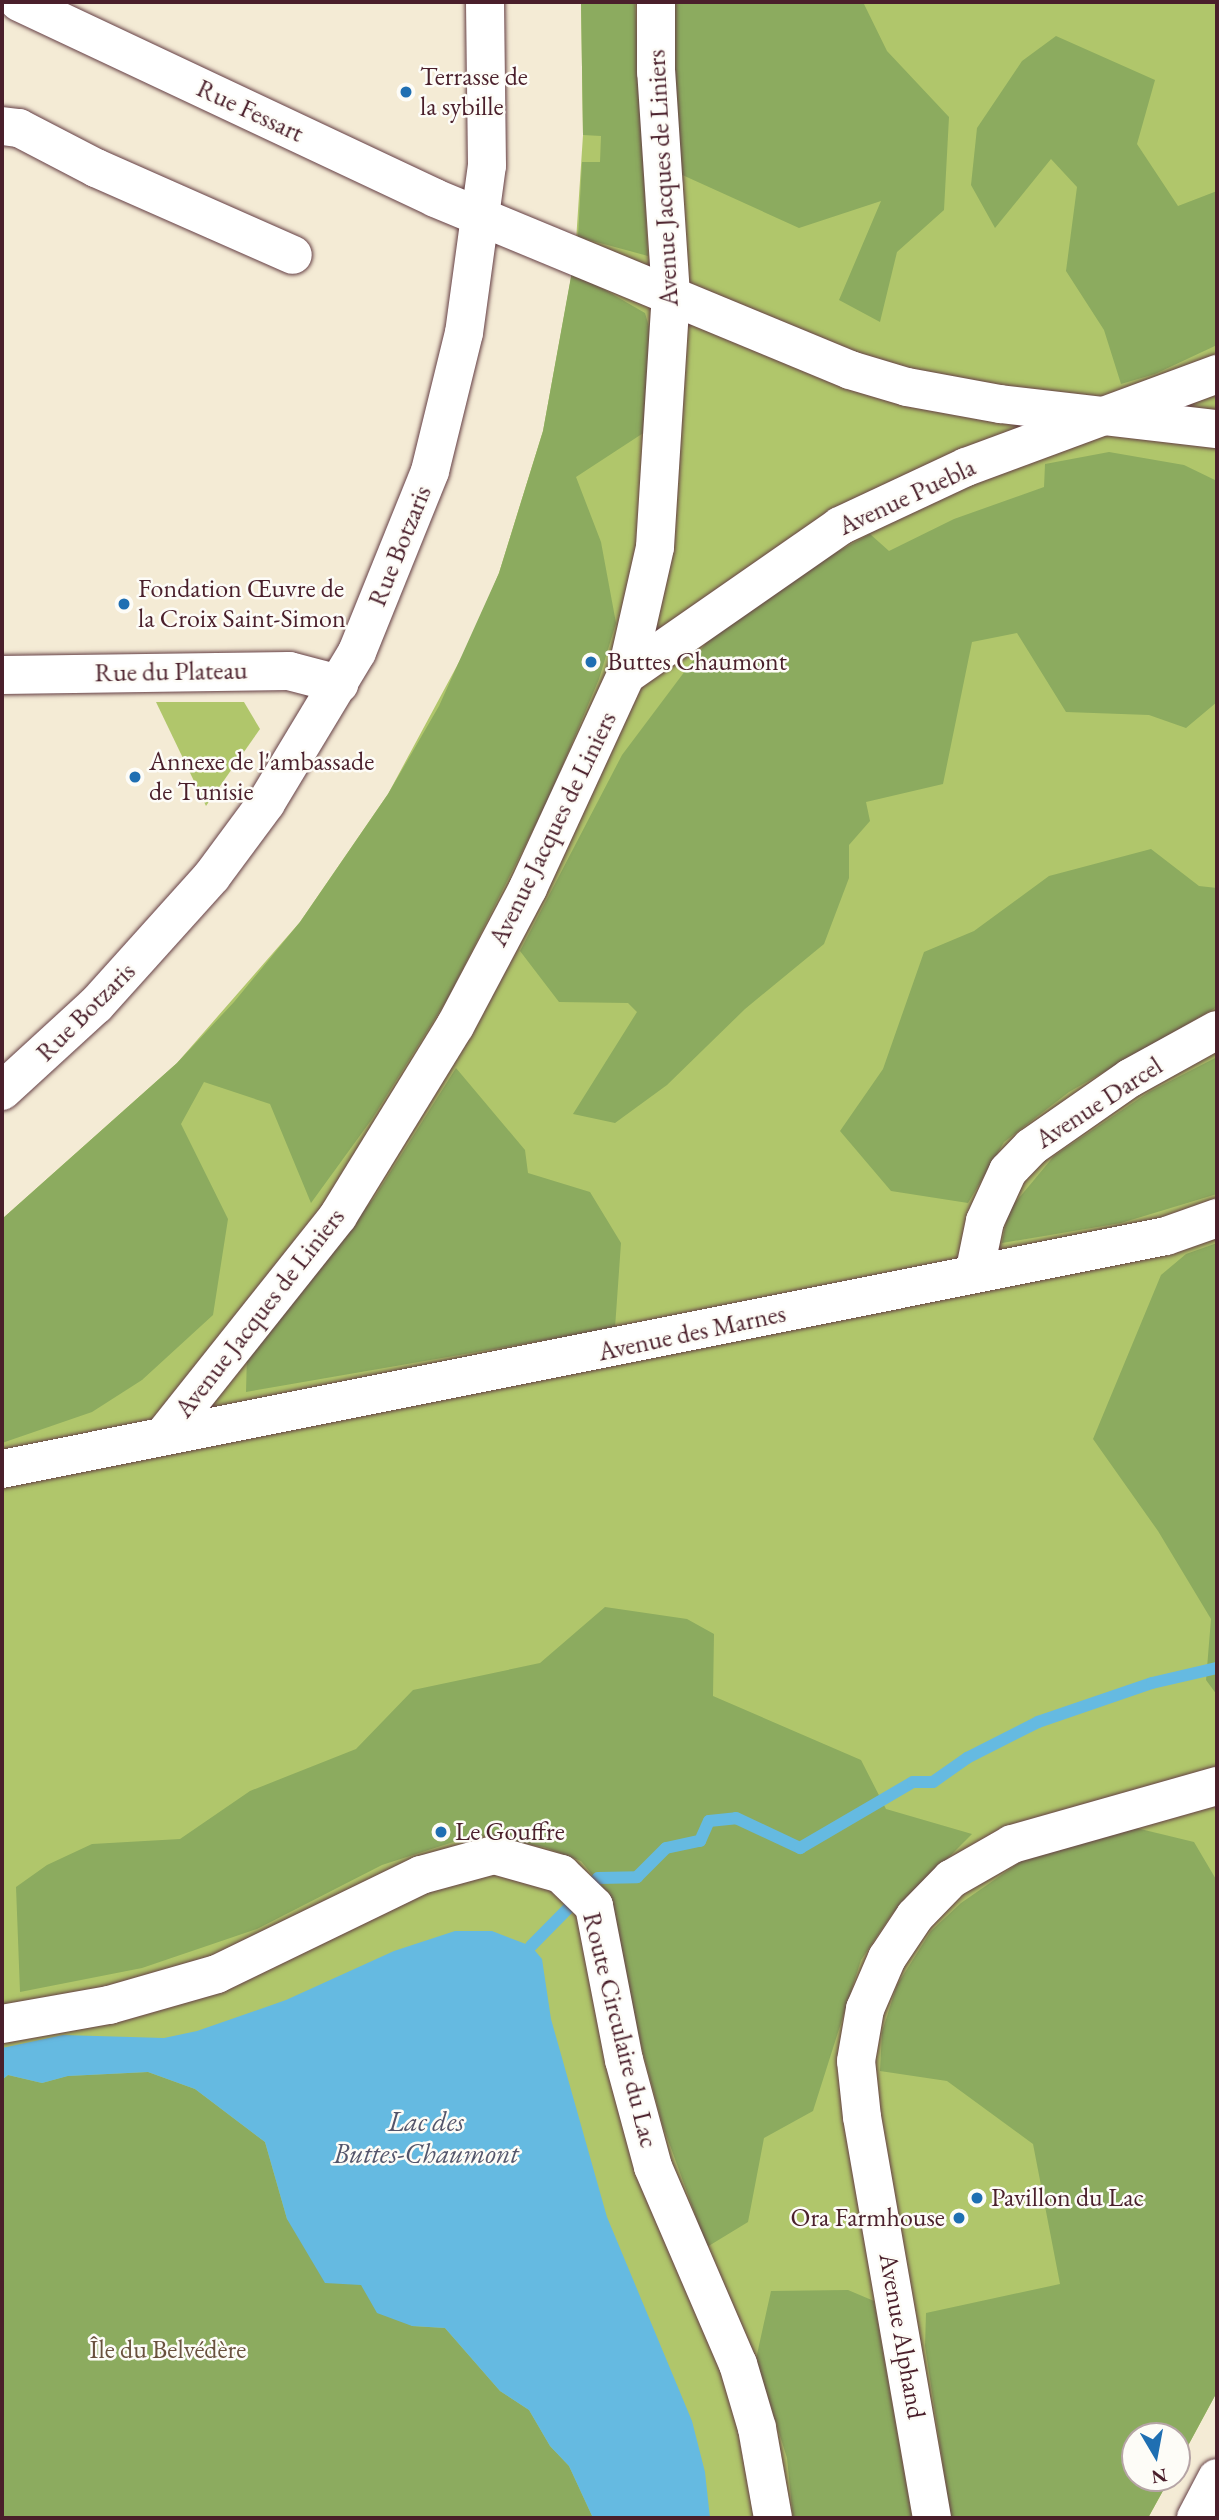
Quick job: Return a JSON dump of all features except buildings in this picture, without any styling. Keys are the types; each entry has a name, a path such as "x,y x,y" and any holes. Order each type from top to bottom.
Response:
{"street":[{"name":"Rue Fessart","path":"19,2 435,198 671,295 791,349 907,387 1104,416 1217,429"},
{"name":"Rue Botzaris","path":"2,1091 96,1005 212,876 265,803 357,652 430,471 464,333 483,216 489,109 485,2"},
{"name":"Avenue Jacques de Liniers","path":"164,1435 338,1216 455,1026 528,888 626,675 655,547 671,295 656,72 656,2"},
{"path":"2,126 19,128 96,168 293,255"},
{"name":"Avenue Puebla","path":"626,675 840,526 966,467 1217,374"},
{"name":"Rue du Plateau","path":"2,675 289,671 339,684"},
{"name":"Avenue Darcel","path":"974,1274 985,1221 1008,1171 1031,1147 1120,1085 1217,1030"},
{"name":"Avenue des Marnes","path":"2,1469 1166,1236 1217,1218"},
{"name":"Avenue Alphand","path":"932,2518 862,2117 856,2061 866,2009 894,1948 915,1916 951,1879 1012,1844 1217,1786"},
{"name":"Route Circulaire du Lac","path":"2,2024 109,2005 217,1974 421,1875 494,1855 561,1874 594,1906 624,2060 653,2167 738,2364 757,2428 773,2518"},
{"path":"1196,2518 1217,2478"}],"green space":[{"path":"581,2 1217,2 1217,2392 1191,2440 1191,2422 1121,2422 1121,2492 1162,2492 1148,2518 2,2518 2,1219 177,1063 300,922 388,794 473,636 499,573 543,431 575,256 583,135"},
{"path":"581,2 635,2 648,256 578,237 582,162 600,162 601,136 583,135"},
{"path":"671,2 863,2 887,51 949,117 944,210 897,252 880,322 839,300 881,201 799,228 678,173"},
{"path":"1056,36 1155,80 1137,144 1178,206 1217,191 1217,345 1155,374 1121,384 1104,330 1066,271 1077,187 1051,159 995,228 971,185 977,128 1022,61"},
{"path":"572,271 645,313 652,337 651,428 576,477 601,542 616,623 599,679 548,800 448,998 372,1119 311,1203 270,1104 204,1082 181,1124 228,1219 213,1315 142,1380 92,1412 2,1443 2,1219 177,1063 234,1002 300,922 388,794 439,706 499,573 543,431"},
{"path":"1109,452 1184,465 1217,481 1217,702 1186,728 1149,715 1066,712 1017,633 972,642 943,784 866,802 870,821 849,845 849,878 824,944 745,1009 667,1085 615,1123 573,1114 637,1012 628,1003 559,1002 520,951 622,755 706,643 779,584 870,534 889,551 954,519 1044,487 1045,464"},
{"path":"156,702 244,702 260,729 206,806"},
{"path":"1151,849 1199,886 1217,888 1217,1007 1069,1092 1004,1142 968,1203 891,1191 840,1131 883,1069 924,952 974,931 1049,876"},
{"path":"1217,1057 1217,1194 1121,1223 1002,1243 1008,1211 1054,1156 1149,1092"},
{"path":"456,1068 525,1150 528,1173 590,1192 621,1243 615,1328 246,1392 247,1354 374,1198"},
{"path":"1217,1243 1217,1695 1206,1680 1211,1619 1158,1531 1093,1439 1161,1275 1186,1254"},
{"path":"605,1607 687,1619 714,1634 713,1696 861,1760 886,1809 972,1834 892,1914 861,1960 813,2111 764,2138 748,2222 707,2247 663,2126 637,2030 612,1899 581,1861 544,1847 475,1835 382,1865 257,1929 142,1968 20,1992 16,1887 47,1865 92,1844 180,1839 250,1791 356,1749 413,1690 540,1663"},
{"path":"1132,1827 1194,1842 1217,1881 1217,2392 1191,2440 1191,2422 1121,2422 1121,2492 1162,2492 1148,2518 951,2518 925,2346 926,2313 1060,2284 1033,2144 947,2081 880,2071 882,2032 897,1985 931,1931 961,1903 1023,1860"},
{"name":"Île du Belvédère","path":"148,2072 195,2089 265,2142 287,2219 412,2326 445,2328 500,2391 529,2410 550,2446 569,2466 593,2518 2,2518 2,2080 8,2075 42,2083 67,2076"},
{"path":"848,2290 874,2301 912,2518 793,2518 787,2458 756,2359 771,2291"}],"water":[{"name":"Lac des Buttes-Chaumont","path":"455,1931 492,1931 531,1946 542,1959 551,2019 607,2217 692,2421 705,2472 710,2518 593,2518 569,2466 550,2446 529,2410 500,2391 445,2328 412,2326 377,2313 361,2285 325,2283 287,2219 265,2142 195,2089 148,2072 68,2076 42,2083 8,2075 2,2080 2,2048 63,2035 164,2038 197,2031 286,2000 394,1951"}],"waterway":[{"path":"531,1946 598,1878 637,1877 666,1848 700,1841 709,1821 736,1818 800,1848 913,1782 933,1782 967,1758 1038,1722 1152,1683 1217,1668"}],"place":[{"name":"Terrasse de la sybille","path":"406,92"},
{"name":"Fondation Œuvre de la Croix Saint-Simon","path":"124,604"},
{"name":"Buttes Chaumont","path":"591,662"},
{"name":"Annexe de l'ambassade de Tunisie","path":"135,777"},
{"name":"Le Gouffre","path":"441,1832"},
{"name":"Pavillon du Lac","path":"977,2198"},
{"name":"Ora Farmhouse","path":"959,2218"}]}
